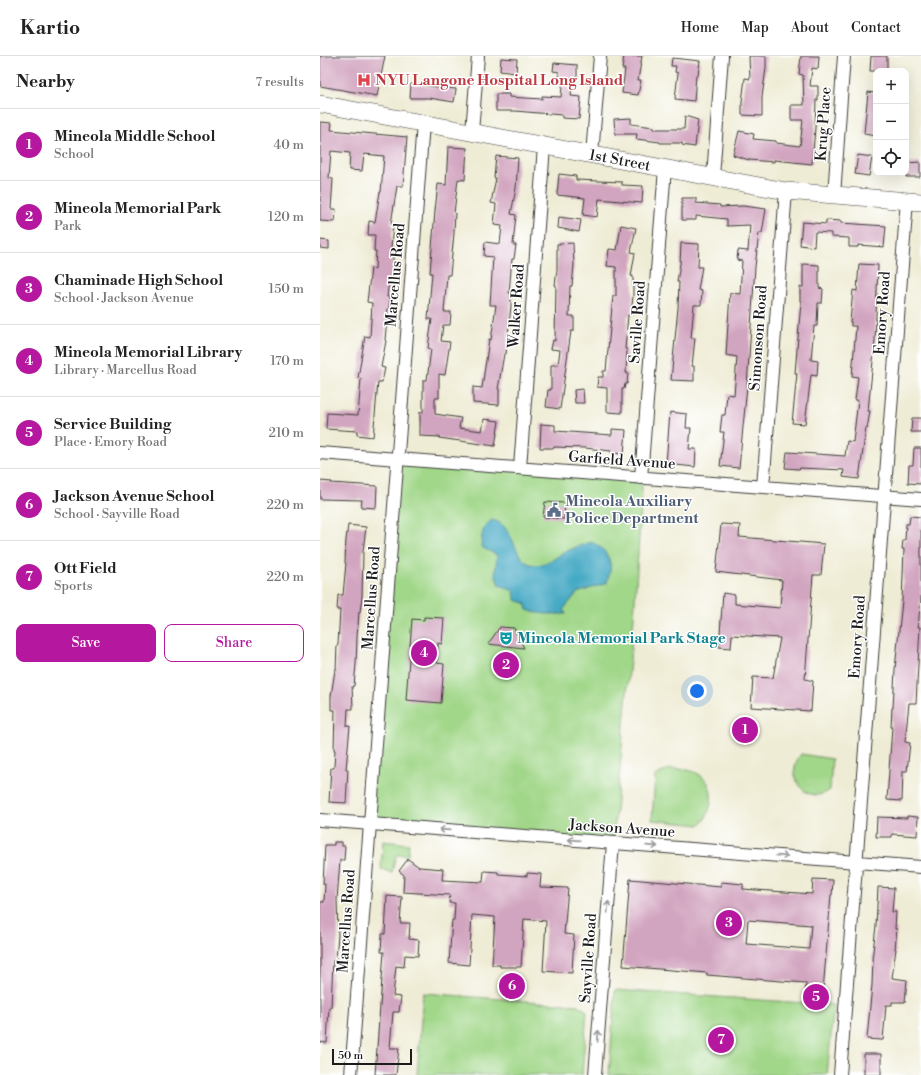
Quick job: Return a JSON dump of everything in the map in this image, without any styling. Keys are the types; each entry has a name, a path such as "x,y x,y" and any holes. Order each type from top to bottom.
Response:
{"street":[{"path":"472,132 478,56"},
{"path":"592,155 600,56"},
{"path":"713,178 722,56"},
{"name":"Krug Place","path":"834,195 844,56"},
{"name":"1st Street","path":"320,104 786,191 914,201"},
{"name":"Marcellus Road","path":"351,1075 423,123"},
{"name":"Walker Road","path":"520,468 544,146"},
{"name":"Saville Road","path":"641,478 664,168"},
{"name":"Simonson Road","path":"763,487 786,191"},
{"name":"Emory Road","path":"840,1075 884,496 914,201"},
{"name":"Garfield Avenue","path":"320,453 921,499"},
{"name":"Jackson Avenue","path":"320,820 921,867"},
{"name":"Sayville Road","path":"595,1075 613,843"}],"green space":[{"path":"398,459 641,478 642,490 634,617 613,843 369,824"},
{"path":"801,754 832,759 830,790 821,794 813,795 800,787 796,780 795,771 796,763"},
{"path":"669,769 685,770 697,773 709,786 711,792 710,806 708,813 700,825 652,820 655,776"},
{"path":"383,841 409,844 408,855 396,855 392,873 381,869"},
{"path":"615,990 834,1005 827,1075 609,1075"},
{"path":"423,993 578,1005 587,1011 582,1075 417,1075"}],"water":[{"path":"492,520 501,524 507,531 520,556 526,562 534,565 549,562 562,553 581,545 591,542 594,543 603,550 609,559 611,567 607,583 577,593 564,609 566,614 541,613 527,610 525,603 515,600 514,591 499,585 495,574 497,555 481,547 484,529"}],"building":[{"path":"320,56 385,56 377,96 320,86"},
{"path":"624,56 642,56 638,80 641,80 638,95 622,93 625,69 622,69"},
{"path":"749,56 766,56 762,97 762,116 742,115 745,78 750,79"},
{"path":"801,56 819,56 818,69 812,68 810,86 818,86 812,164 774,160 774,162 749,160 733,155 739,131 754,134 753,139 776,141 776,143 800,146 803,120 791,120 791,105 804,105 803,75 799,74"},
{"path":"871,56 887,56 887,68 873,68 873,71 870,71"},
{"path":"501,58 517,59 516,73 500,71"},
{"path":"672,58 700,61 698,75 696,75 694,101 675,99 678,73 675,72 676,66 671,66"},
{"path":"554,63 577,65 577,78 573,78 571,96 581,97 579,119 562,118 562,115 496,111 496,94 509,94 509,97 542,99 542,96 561,97 563,77 559,77 559,72 553,71"},
{"path":"411,84 456,89 454,102 429,98 410,98"},
{"path":"868,92 873,93 873,136 864,134"},
{"path":"685,116 698,120 695,147 682,145 682,143 660,143 636,139 637,134 615,134 614,119 631,118 631,124 654,127 654,129 684,129"},
{"path":"320,122 332,123 331,130 407,137 403,186 397,186 391,224 393,224 391,248 394,248 391,280 389,280 387,297 390,297 386,341 381,367 385,368 382,382 378,382 373,437 357,435 357,431 326,429 327,413 358,415 361,379 358,378 365,336 370,337 372,303 367,302 371,268 375,269 375,235 368,235 369,221 375,222 381,192 384,156 364,154 362,171 349,170 350,153 331,151 329,178 333,179 331,209 336,209 335,222 320,221"},
{"path":"448,147 467,148 465,180 458,179 450,275 447,275 444,312 451,312 450,325 443,325 441,341 450,342 445,375 439,374 439,398 435,398 435,414 461,418 459,428 482,431 484,419 499,421 495,446 439,438 440,437 420,436 420,412 423,412 423,380 427,380 431,349 428,348 432,319 428,319 435,211 438,184 446,185"},
{"path":"858,155 872,157 869,176 855,174"},
{"path":"496,156 518,158 516,188 511,214 516,215 513,245 516,245 514,259 512,259 509,293 511,293 511,306 506,354 504,354 498,389 499,405 473,403 473,387 482,388 489,339 491,340 496,305 490,305 493,257 484,256 485,242 500,244 502,226 494,225 496,204 491,203 496,178 494,178"},
{"path":"920,162 920,177 906,177 909,176 909,163"},
{"path":"559,174 576,176 576,180 622,182 622,185 643,186 642,203 599,199 597,217 583,215 585,198 557,195"},
{"path":"682,198 696,198 696,203 720,205 720,207 743,206 766,209 762,233 759,233 755,267 747,386 739,468 720,466 724,432 720,432 722,415 725,415 727,394 734,395 737,357 726,355 730,293 740,294 742,261 737,260 738,250 748,251 750,225 727,226 727,219 696,216 696,220 682,220"},
{"path":"559,217 581,220 579,232 558,228"},
{"path":"826,220 841,221 841,223 886,226 884,247 858,245 858,247 849,247 849,238 831,237 831,233 815,232 814,247 800,245 802,222 826,224"},
{"path":"621,225 636,228 631,252 635,253 631,276 633,276 633,296 631,315 628,315 625,349 627,349 626,373 628,373 627,384 625,384 624,389 622,389 622,413 607,412 607,388 597,387 598,377 603,377 603,371 606,371 613,296 616,296 616,267 607,266 609,249 617,250"},
{"path":"320,240 329,241 329,249 320,248"},
{"path":"573,243 574,265 572,286 570,286 569,316 574,316 574,331 571,331 560,409 546,407 548,390 551,390 551,365 558,365 560,350 551,349 553,340 555,341 557,244"},
{"path":"681,243 699,244 698,267 702,267 698,290 702,291 701,305 694,305 691,338 695,338 692,366 694,366 694,381 671,380 678,308 679,282 677,282"},
{"path":"803,264 819,265 819,288 823,289 822,303 818,303 817,326 814,326 811,360 818,361 817,376 811,375 805,424 792,423 797,374 795,373 801,302 800,287 803,287"},
{"path":"859,264 878,265 875,341 868,411 870,411 867,429 866,428 859,479 843,477 844,470 785,468 787,452 845,456 847,441 853,442 858,400 855,400 858,377 852,376 856,326 851,326 850,322 853,290 857,291"},
{"path":"583,389 584,403 575,403 574,390"},
{"path":"670,412 687,414 686,428 691,428 689,449 696,449 695,467 666,464"},
{"path":"912,418 921,418 921,432 911,432"},
{"path":"541,424 555,425 555,431 612,435 612,429 626,430 624,454 585,448 540,448"},
{"path":"914,448 921,448 921,484 908,483 909,465 913,465"},
{"path":"320,481 377,486 376,508 361,507 362,500 320,499"},
{"name":"Mineola Auxiliary Police Department","path":"545,502 565,503 564,519 543,517"},
{"path":"910,516 921,517 921,597 918,627 920,627 916,703 909,703 905,742 910,743 907,771 903,771 902,801 887,800 892,708 902,601 904,549 902,549 903,540 905,540 906,524 909,524"},
{"path":"721,524 740,525 739,537 824,544 821,575 813,575 805,679 813,681 811,711 751,707 753,677 773,678 780,638 732,635 731,648 719,647 723,593 735,595 735,604 780,608 782,580 716,572"},
{"path":"348,525 366,527 363,551 362,597 359,612 354,686 352,686 353,709 348,709 347,726 350,726 346,769 348,769 346,803 329,802 331,768 334,768 335,750 335,710 331,710 331,696 336,670 338,645 340,610 337,610 338,595 343,595"},
{"path":"424,617 444,618 442,644 438,643 437,663 444,664 441,703 406,700 412,619 424,620"},
{"name":"Mineola Memorial Park Stage","path":"500,627 514,628 524,648 488,644"},
{"path":"907,816 918,817 917,836 892,834 892,837 876,837 877,817 907,818"},
{"path":"334,842 342,842 342,846 345,846 344,860 340,860 337,900 338,935 336,960 333,960 331,1007 329,1007 327,1043 320,1042 320,902 324,902 325,884 323,884 325,845 334,845"},
{"path":"408,859 419,867 443,869 442,880 483,882 484,871 498,872 498,874 527,876 527,873 541,874 540,887 568,888 564,934 574,935 572,973 543,971 546,921 524,919 521,967 500,967 500,965 492,965 495,917 472,915 469,965 449,963 452,920 454,920 455,903 449,903 450,895 403,892 404,875 399,871"},
{"path":"630,879 721,887 721,882 743,884 743,889 812,894 813,879 833,880 823,991 828,992 826,1004 804,1001 806,983 623,966","holes":["748,920 811,925 809,949 746,944"]},
{"path":"878,887 894,888 892,912 896,912 895,929 897,929 892,978 907,980 905,1002 892,1002 892,1005 886,1005 883,1040 867,1039"},
{"path":"387,896 402,897 400,923 410,923 409,939 419,940 418,956 405,955 404,967 396,966 393,996 401,997 399,1012 393,1012 390,1048 399,1048 396,1075 375,1075 384,952 381,952 382,934 385,934"},
{"path":"864,1054 881,1054 881,1075 864,1075"}],"place":[{"name":"NYU Langone Hospital Long Island","path":"364,80"},
{"name":"Mineola Auxiliary Police Department","path":"554,510"},
{"name":"Mineola Memorial Park Stage","path":"506,638"},
{"name":"Mineola Memorial Library","path":"424,653"},
{"name":"Mineola Memorial Park","path":"506,665"},
{"name":"Mineola Middle School","path":"745,730"},
{"name":"Chaminade High School","path":"729,923"},
{"name":"Jackson Avenue School","path":"512,986"},
{"name":"Service Building","path":"816,997"},
{"name":"Ott Field","path":"721,1040"}]}
